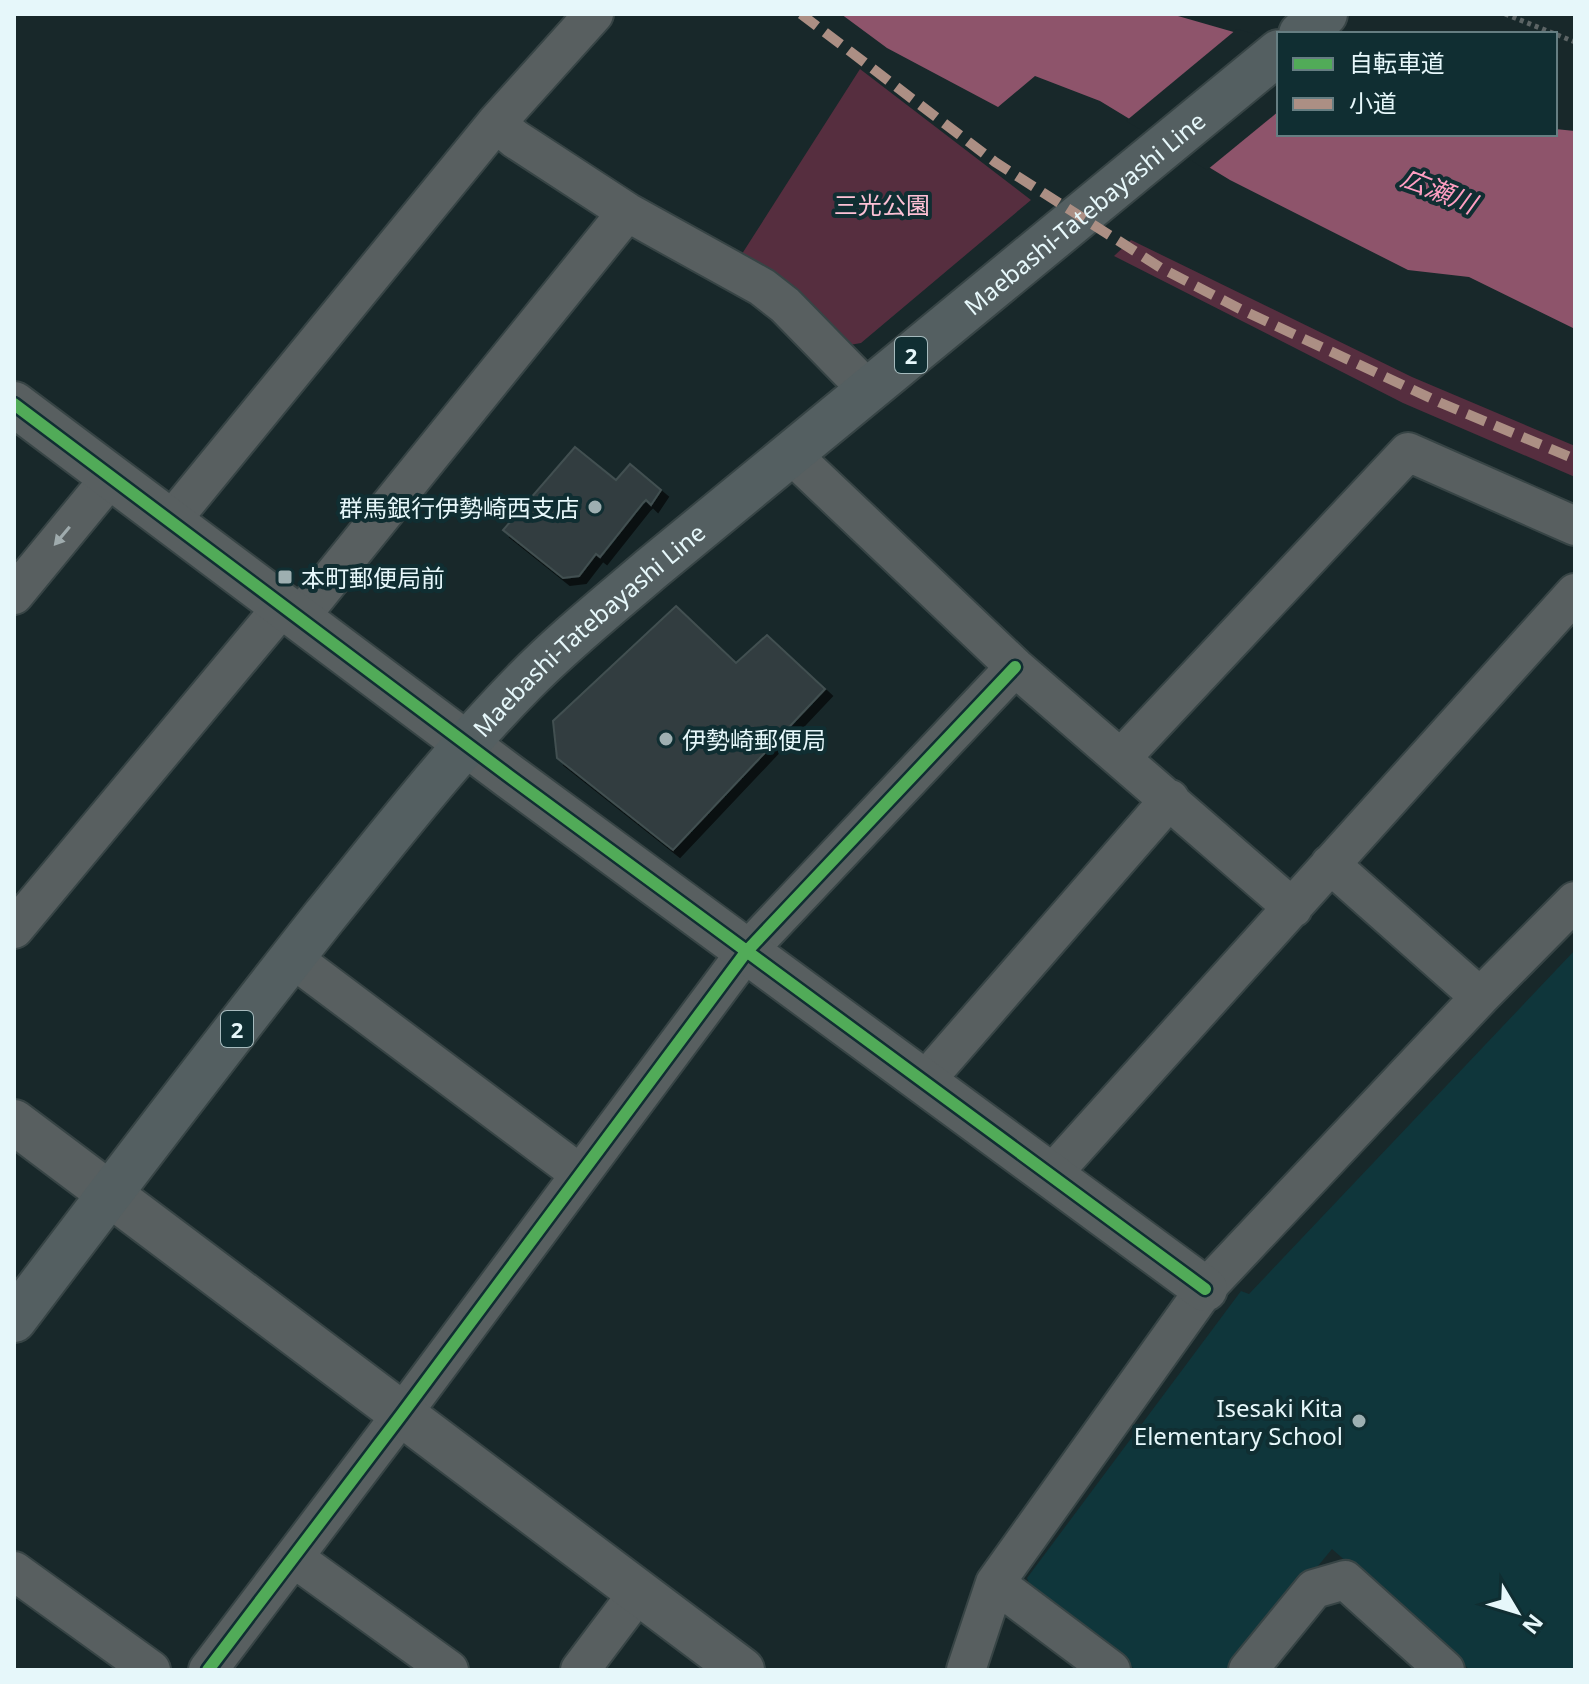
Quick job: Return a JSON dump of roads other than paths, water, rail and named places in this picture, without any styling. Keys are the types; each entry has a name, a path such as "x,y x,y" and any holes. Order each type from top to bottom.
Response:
{"main road":[{"path":"1303,32 1325,14"},
{"name":"Maebashi-Tatebayashi Line","path":"14,1320 292,958 465,744 526,680 579,630 1277,54"}],"street":[{"path":"170,522 496,123 594,14"},
{"path":"496,123 515,139 627,212 762,287 785,305 868,390"},
{"path":"14,929 291,612 627,212"},
{"path":"14,404 465,744 1205,1289"},
{"path":"1122,757 1408,452 1575,526"},
{"path":"792,455 1015,667 1293,908"},
{"path":"14,595 111,477"},
{"path":"1051,1175 1575,593"},
{"path":"208,1670 746,952 1015,667"},
{"path":"924,1082 1170,799"},
{"path":"1330,864 1480,997"},
{"path":"966,1670 995,1583 1205,1289 1480,997 1575,901"},
{"path":"292,958 580,1174"},
{"path":"14,1122 742,1670"},
{"path":"294,1558 449,1670"},
{"path":"14,1571 151,1670"},
{"path":"1248,1670 1314,1589 1345,1580 1445,1670"},
{"path":"995,1583 1111,1670"},
{"path":"580,1670 638,1593"}],"water":[{"name":"広瀬川","path":"841,14 1171,14 1277,44 1277,136 1557,136 1557,129 1575,131 1575,329 1469,277 1408,270 1230,180 1100,101 1035,76 998,107 887,48"}],"place":[{"name":"群馬銀行伊勢崎西支店","path":"595,507"},
{"name":"本町郵便局前","path":"285,577"},
{"name":"伊勢崎郵便局","path":"666,739"},
{"name":"Isesaki Kita Elementary School","path":"1359,1421"}],"park label":[{"name":"三光公園","path":"882,204"}]}
